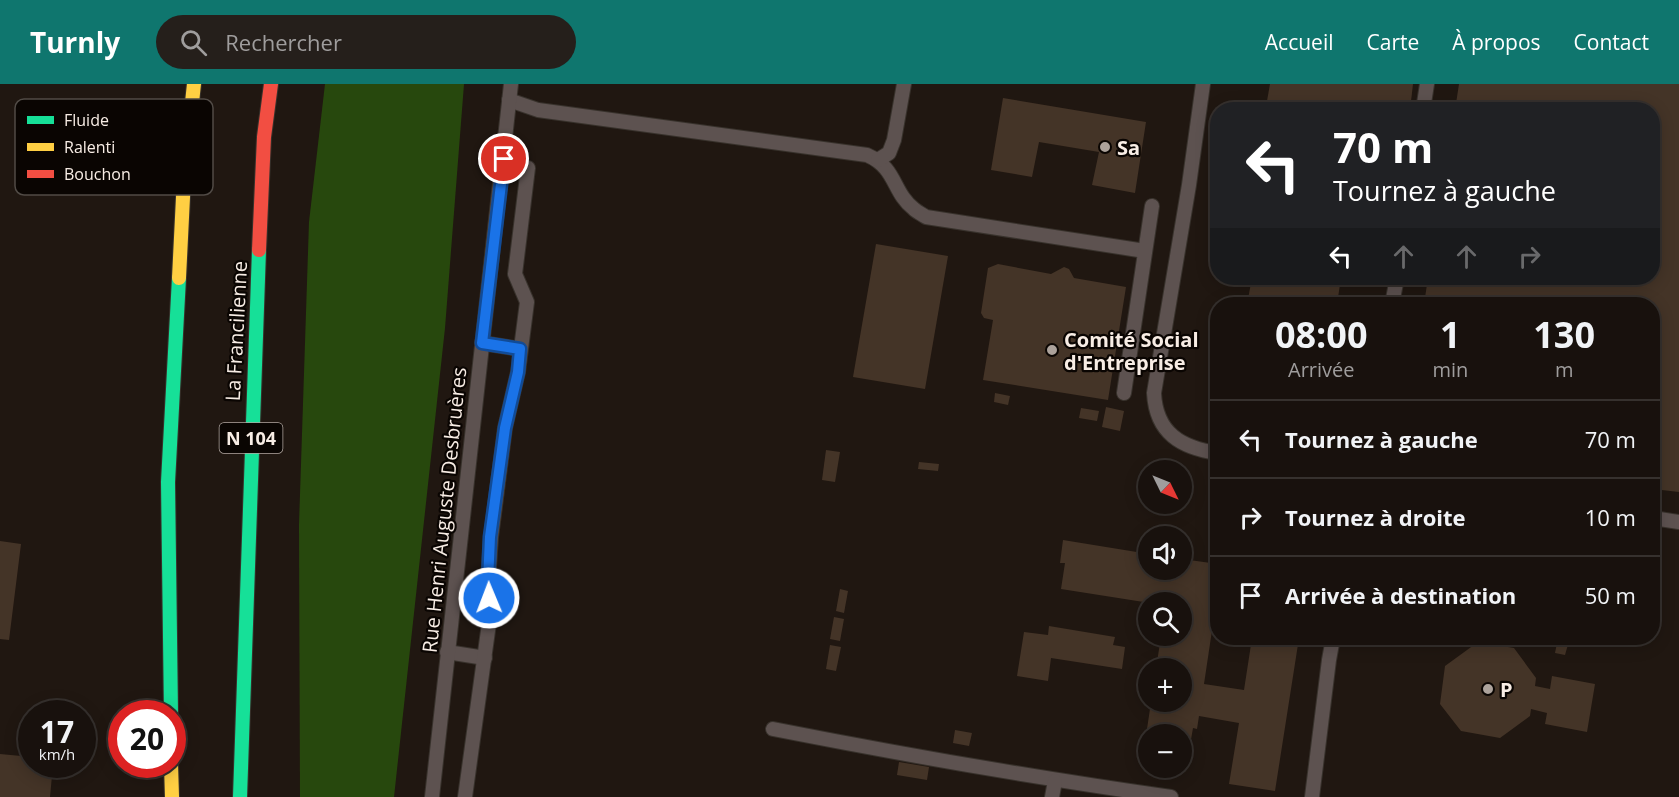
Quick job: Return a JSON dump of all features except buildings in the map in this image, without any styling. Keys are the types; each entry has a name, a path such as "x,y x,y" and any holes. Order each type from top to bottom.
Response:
{"highway":[{"path":"192,99 194,84"},
{"name":"La Francilienne","path":"241,796 252,409 264,137 271,84"},
{"path":"171,700 168,482 183,195"},
{"path":"171,778 172,797"}],"lane":[{"name":"Rue Henri Auguste Desbruères","path":"432,797 511,84"},
{"path":"879,160 890,153 904,84"},
{"path":"1203,84 1190,184 1154,402 1161,424 1172,436 1185,445 1210,452"},
{"path":"1424,102 1427,84"},
{"path":"509,100 538,110 867,155 879,160 891,173 909,204 926,217 1145,251"},
{"path":"465,797 490,609 488,582 490,537 505,428 518,372 527,302 515,274 528,168"},
{"path":"1124,393 1152,207"},
{"path":"482,343 520,349"},
{"path":"1660,519 1679,522"},
{"path":"1312,797 1332,645"},
{"path":"447,652 485,658"},
{"path":"773,729 856,746 1171,797"},
{"path":"1052,797 1055,780"}],"green space":[{"path":"325,84 464,84 445,328 394,797 300,797 299,525 309,222"}],"traffic: fast":[{"path":"240,797 259,250"},
{"path":"171,700 168,482 179,278"}],"traffic: slow":[{"path":"192,99 194,84"},
{"path":"179,278 183,195"},
{"path":"171,778 172,797"}],"traffic: jam":[{"path":"259,250 264,137 271,84"}],"place":[{"name":"Sa","path":"1105,147"},
{"name":"Comité Social d'Entreprise","path":"1052,350"},
{"name":"P","path":"1488,689"}],"route":[{"path":"489,598 490,537 505,428 518,372 520,349 482,343 504,159"}]}
